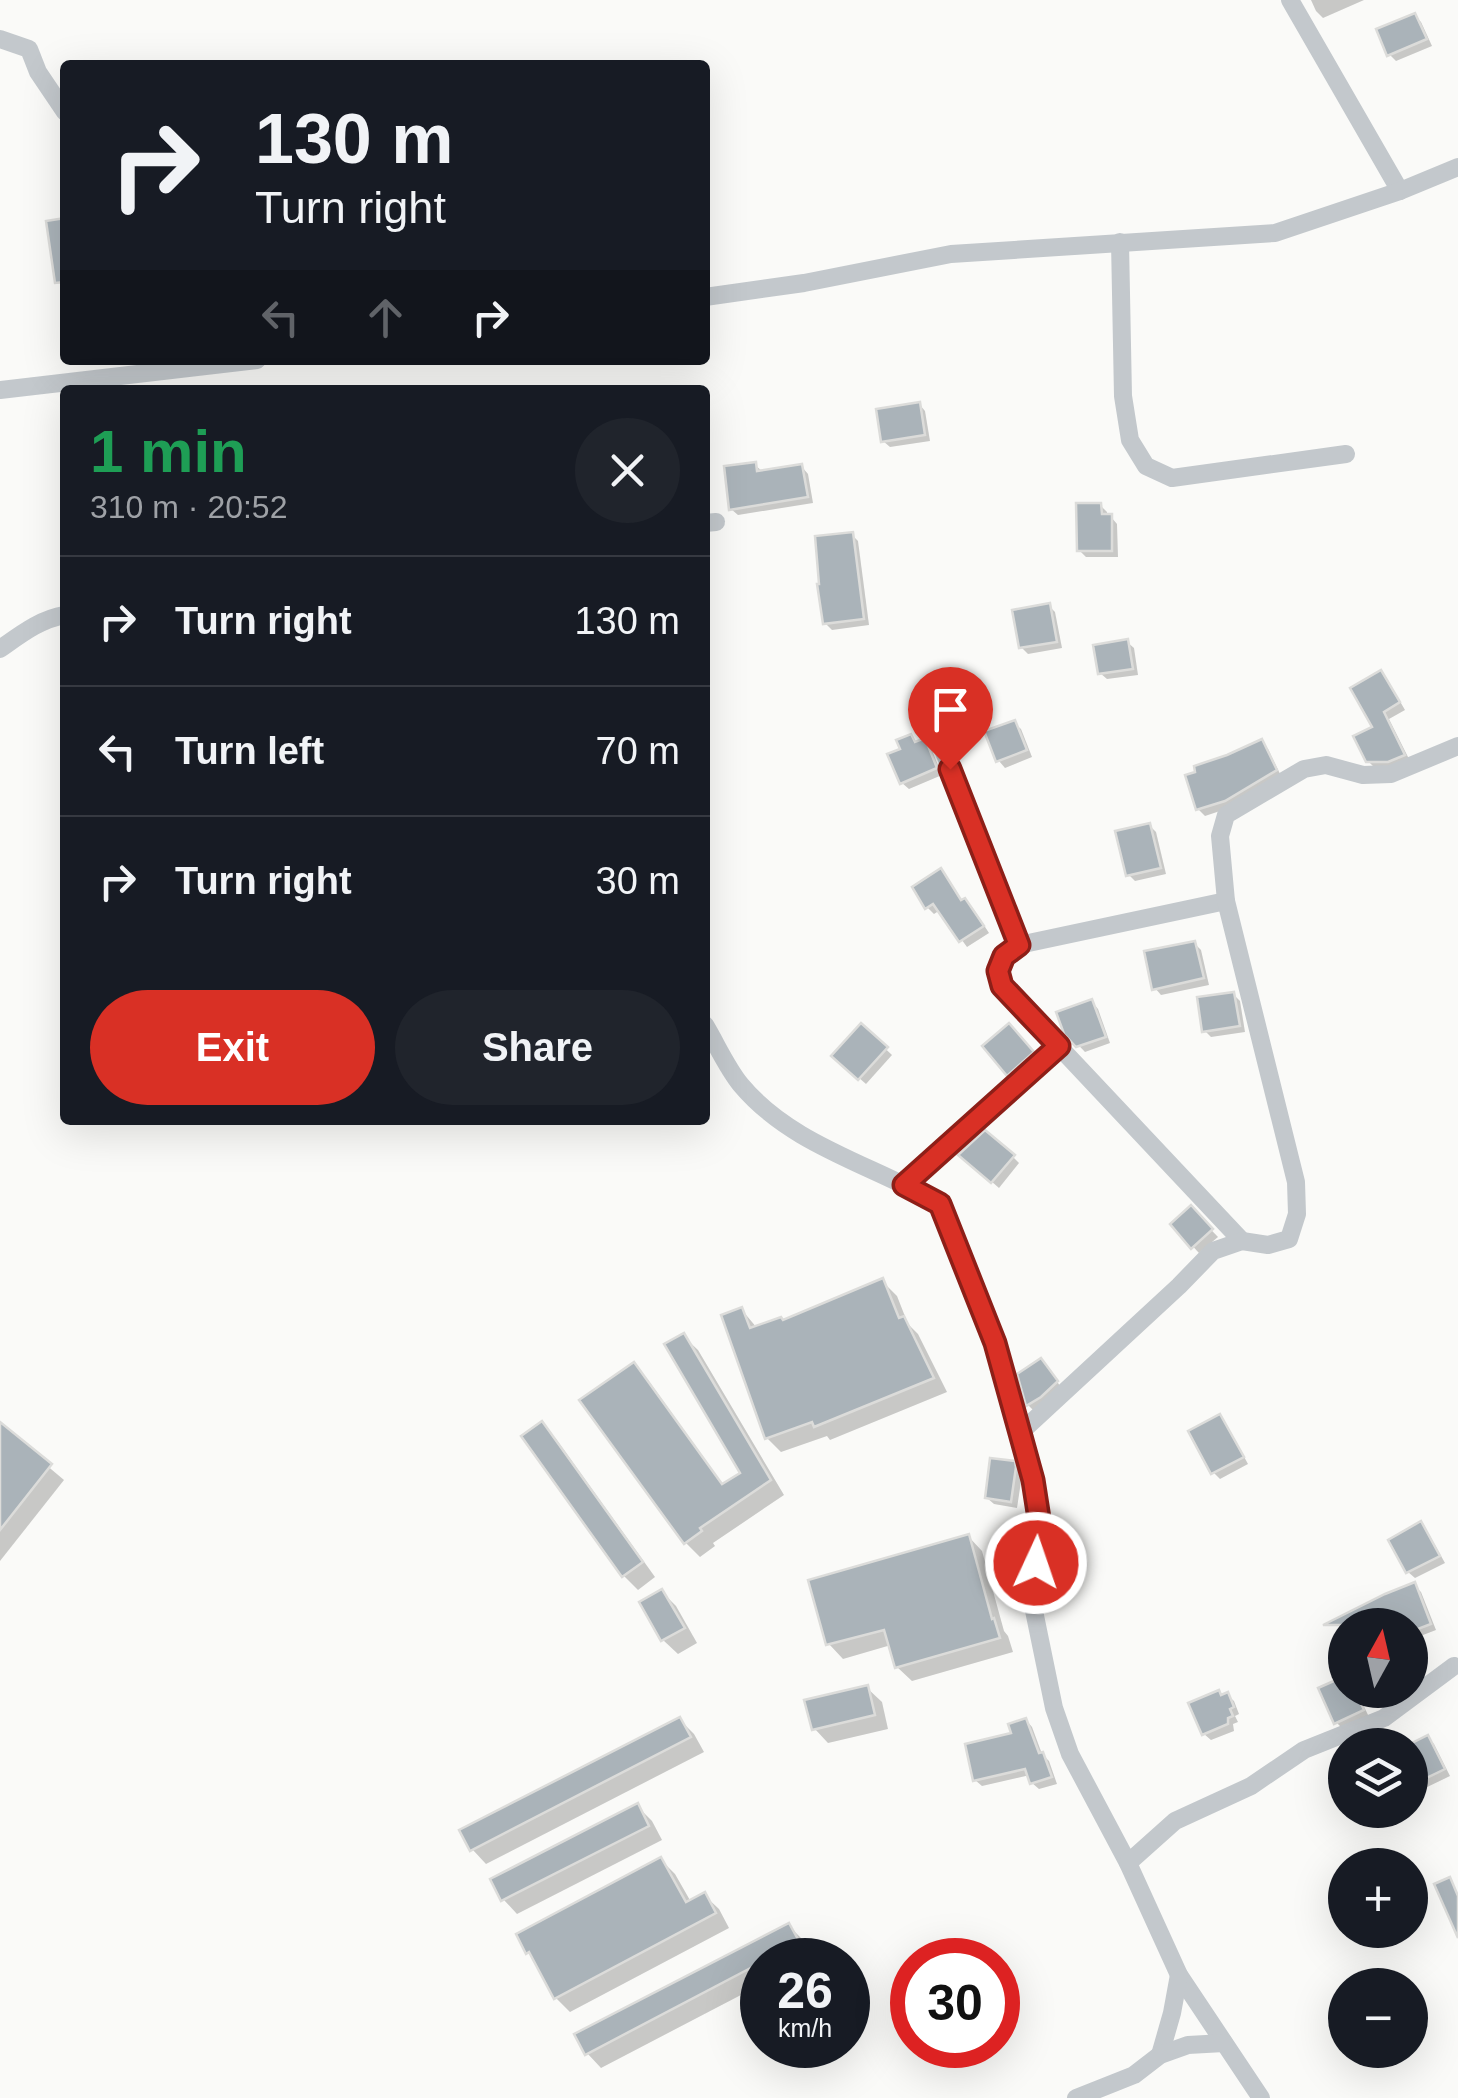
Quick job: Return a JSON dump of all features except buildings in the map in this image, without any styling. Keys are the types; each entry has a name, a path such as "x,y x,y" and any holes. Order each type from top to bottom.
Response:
{"street":[{"path":"1290,0 1400,191"},
{"path":"0,39 29,49 38,72 60,105"},
{"path":"710,296 804,283 951,254 1275,232 1400,191 1458,167"},
{"path":"1120,242 1123,396 1130,440 1146,466 1172,478 1346,454"},
{"path":"0,390 204,365"},
{"path":"0,648 60,616"},
{"path":"937,734 1019,945"},
{"path":"1020,1433 1213,1251 1242,1241 1268,1245 1290,1239 1298,1214 1296,1182 1226,900 1220,836 1226,816 1304,768 1326,765 1362,775 1391,774 1458,746"},
{"path":"1226,900 1019,945 1004,956 998,971 1002,986 1242,1241"},
{"path":"710,1034 740,1084 767,1111 840,1157 940,1204 995,1343 1033,1480 1040,1525 1032,1601 1054,1708 1070,1754 1128,1863 1179,1975 1261,2098"},
{"path":"904,1185 1059,1046"},
{"path":"1128,1863 1175,1822 1250,1786 1304,1750 1384,1718 1454,1666"},
{"path":"1160,2056 1179,1975"},
{"path":"1076,2098 1134,2075 1160,2056 1188,2045 1224,2042"}],"route":[{"path":"950,769 1019,945 1004,956 998,971 1002,986 1059,1046 904,1185 940,1204 995,1343 1033,1480 1040,1525 1036,1563"}]}
